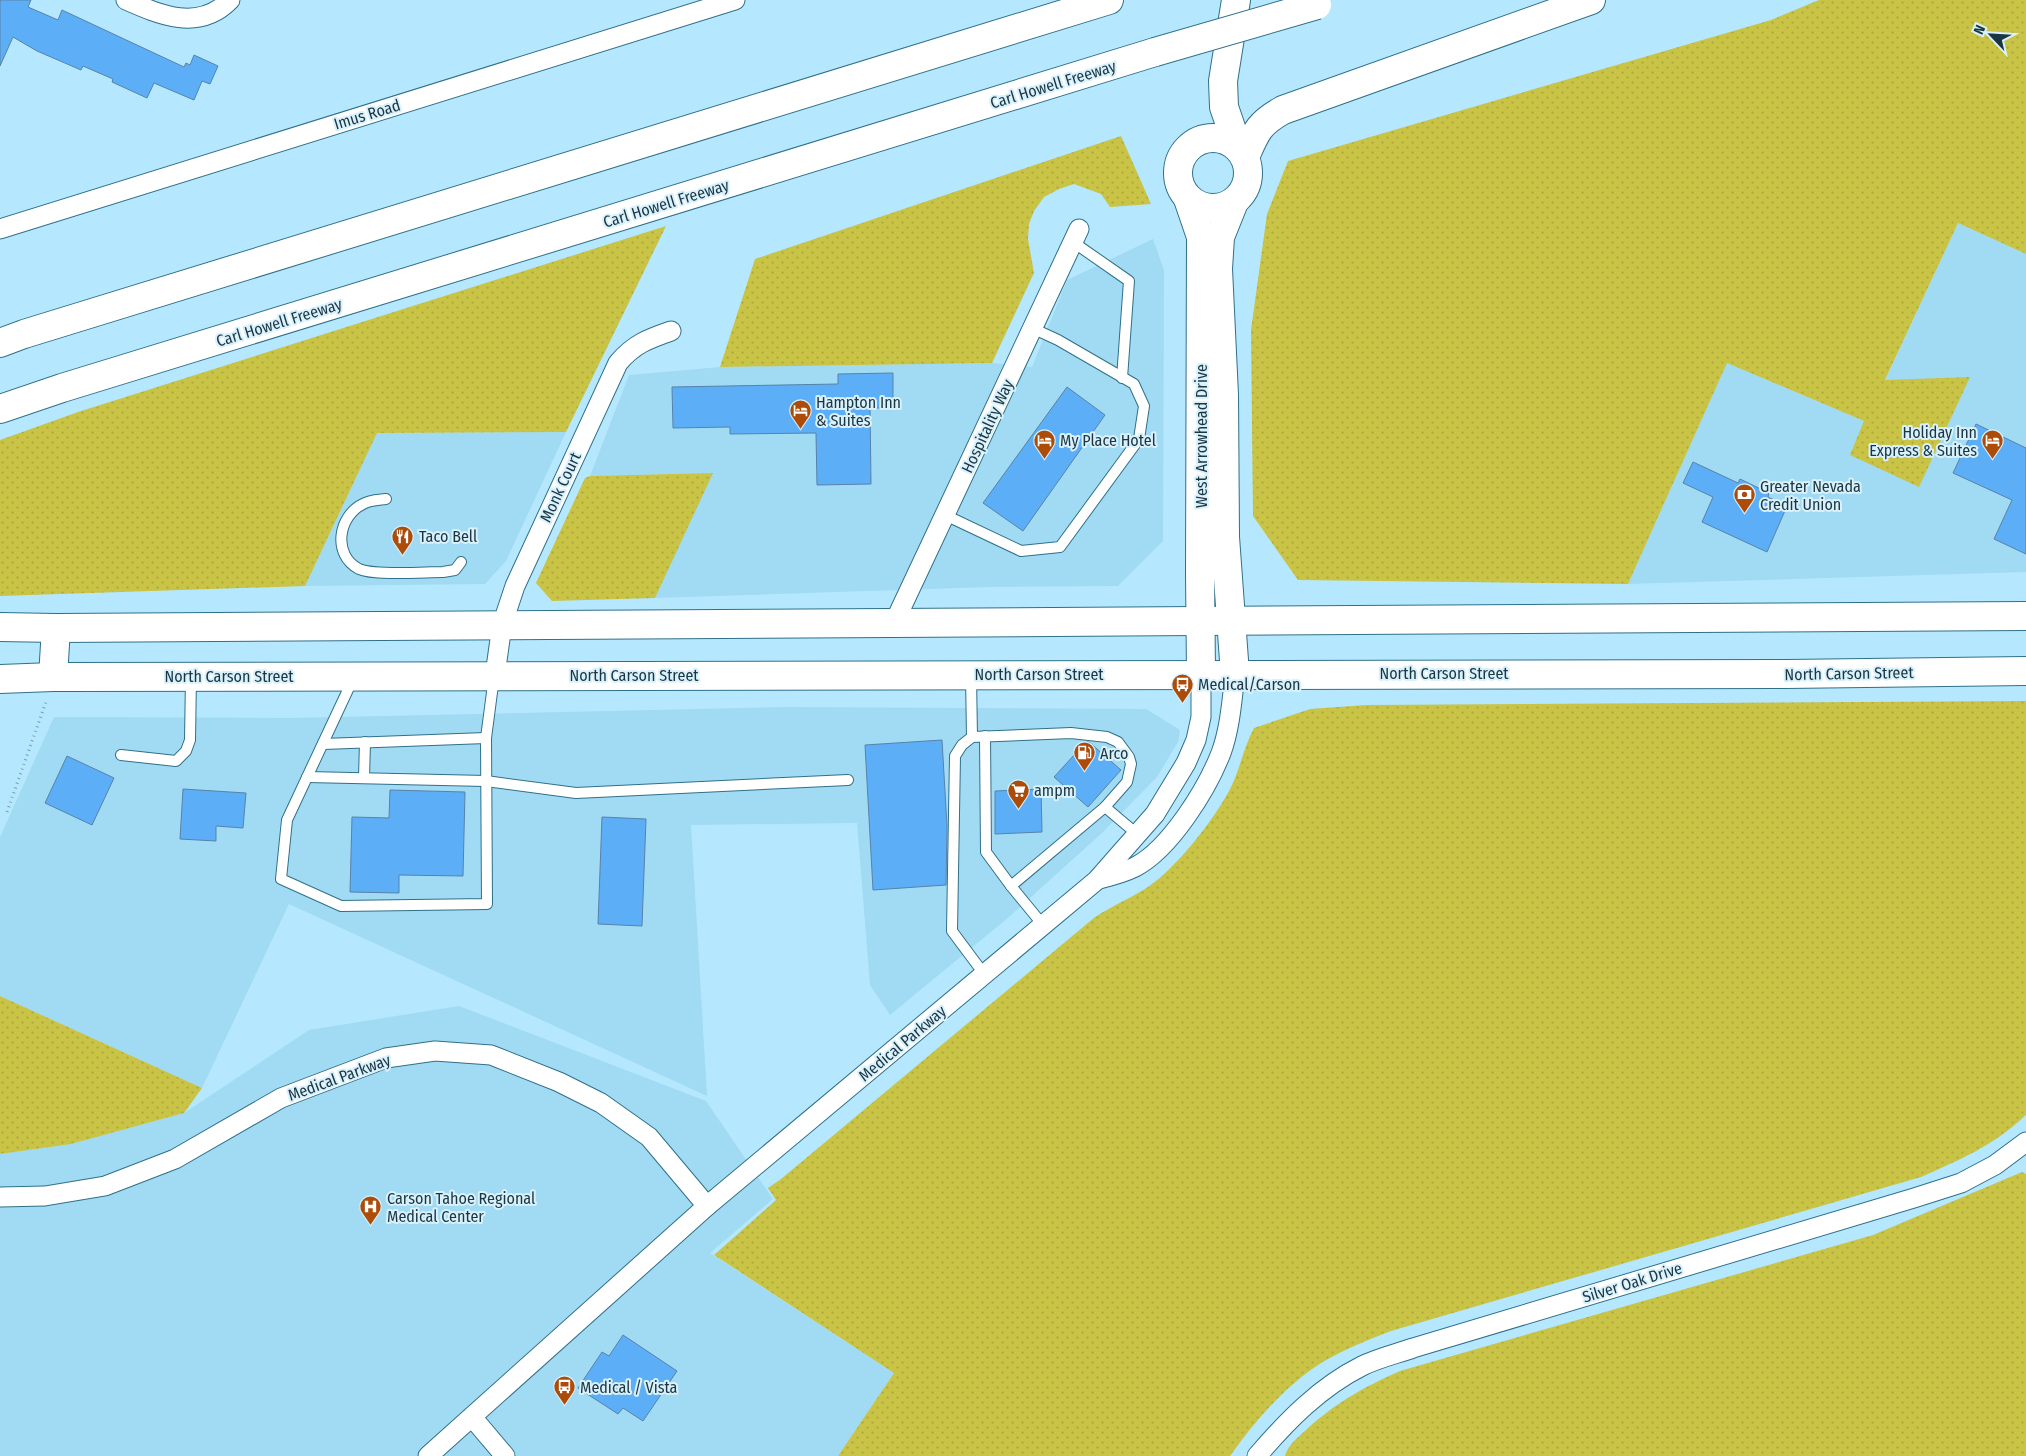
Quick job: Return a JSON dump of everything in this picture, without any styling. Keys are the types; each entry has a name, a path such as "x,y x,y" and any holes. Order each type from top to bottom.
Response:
{"main road":[{"path":"0,343 332,238 1109,0"},
{"path":"1223,82 1193,143 1183,154 1177,172 1178,184 1188,199 1203,208 1216,209 1234,202 1244,190 1248,178 1241,152 1224,107 1223,82 1236,0"},
{"path":"1241,152 1266,119 1283,110 1591,0"},
{"name":"Carl Howell Freeway","path":"0,410 62,388 1155,52 1325,2"},
{"path":"1193,143 1207,138 1222,139 1241,152"},
{"name":"West Arrowhead Drive","path":"1188,199 1201,237 1200,623 1202,674"},
{"name":"West Arrowhead Drive","path":"1234,202 1223,225 1220,237 1218,269 1224,395 1225,537 1235,674"},
{"path":"0,627 1200,623 2026,616"},
{"path":"53,677 56,628"},
{"name":"North Carson Street","path":"0,679 191,676 1786,674 2026,671"}],"street":[{"path":"126,0 158,14 176,18 197,18 220,9 230,0"},
{"name":"Imus Road","path":"0,229 735,0"},
{"name":"Hospitality Way","path":"894,623 1076,236"},
{"name":"Monk Court","path":"495,675 502,625 515,586 618,363 630,349 650,338 671,331"},
{"name":"Medical Parkway","path":"428,1456 707,1206 1097,880 1155,814 1186,763 1196,740 1201,717 1202,674"},
{"name":"Medical Parkway","path":"1097,880 1135,867 1156,852 1203,791 1221,752 1230,717 1235,674"},
{"name":"Medical Parkway","path":"0,1196 45,1196 105,1186 175,1159 281,1098 386,1058 435,1051 491,1055 559,1082 601,1103 649,1137 707,1206"},
{"name":"Silver Oak Drive","path":"1257,1456 1285,1424 1322,1392 1362,1366 1413,1348 1961,1183 1995,1165 2026,1142"},
{"path":"472,1417 504,1456"}],"lane":[{"path":"1076,236 1130,281 1122,378"},
{"path":"945,515 1021,551 1060,547 1139,440 1144,406 1134,384 1058,340 1032,328"},
{"path":"386,499 365,503 351,513 346,522 340,540 346,556 352,563 367,572 443,572 455,570 461,562"},
{"path":"971,674 972,737"},
{"path":"354,676 287,820 281,879 341,906 487,904 486,738 495,675"},
{"path":"122,755 176,761 186,751 190,740 191,676"},
{"path":"984,974 952,931 955,756 962,745 972,737 1071,734 1107,737 1118,742 1129,757 1131,764 1127,782 1105,807 1011,886"},
{"path":"984,736 986,852 1043,925"},
{"path":"322,744 486,738"},
{"path":"364,778 366,742"},
{"path":"307,777 486,781 576,793 848,780"},
{"path":"1105,807 1137,834"}],"path":[{"path":"7,812 45,706 53,677"}],"shaded area":[{"path":"1819,0 2026,0 2026,254 1958,223 1885,380 1970,377 1919,487 1850,455 1864,421 1727,363 1628,584 1298,580 1253,516 1251,330 1267,214 1288,161 1771,20"},
{"path":"1121,136 1151,204 1110,207 1101,194 1074,184 1044,197 1034,211 1029,224 1028,239 1034,273 992,363 720,367 755,259"},
{"path":"1958,223 2026,254 2026,572 1628,584 1727,363 1864,421 1969,377 1885,381"},
{"path":"666,226 566,432 377,433 305,586 0,596 0,440 78,412"},
{"path":"1153,239 1164,270 1163,541 1118,586 990,587 655,598 712,473 590,476 629,375 720,367 992,363 1032,367 1067,280"},
{"path":"566,432 506,561 485,584 305,586 377,433"},
{"path":"713,473 655,598 552,601 536,583 585,478 590,476"},
{"path":"2026,701 2026,1115 2014,1126 1989,1143 1963,1158 1921,1177 1391,1331 1373,1338 1329,1358 1295,1382 1260,1417 1230,1456 838,1456 894,1373 714,1255 776,1200 768,1188 1095,917 1159,879 1204,830 1222,803 1233,783 1254,728 1310,709 1366,705"},
{"path":"789,707 1146,709 1180,730 1178,742 1157,777 1103,832 1009,917 890,1015 870,985 857,823 691,825 707,1096 289,904 202,1088 0,996 0,837 54,717 290,718"},
{"path":"0,996 202,1088 184,1113 71,1144 0,1154"},
{"name":"Carson Tahoe Regional Medical Center","path":"459,1006 706,1101 773,1199 710,1253 894,1373 838,1456 0,1456 0,1154 71,1144 184,1113 309,1030"},
{"path":"2022,1172 2026,1174 2026,1456 1285,1456 1288,1448 1317,1420 1362,1390 1400,1371 1873,1235"}],"building":[{"path":"0,0 31,0 28,7 58,20 62,10 184,67 186,63 190,65 194,55 218,66 210,84 202,81 194,100 154,83 147,98 112,82 113,79 83,66 81,70 37,51 13,37 0,66"},
{"name":"Hampton Inn & Suites","path":"893,373 893,408 870,408 871,484 817,485 816,433 730,434 730,427 673,428 672,387 838,384 838,374"},
{"name":"My Place Hotel","path":"1067,387 1105,415 1023,531 983,503"},
{"name":"Holiday Inn Express & Suites","path":"1976,424 2026,448 2026,554 1994,539 2012,500 1953,473"},
{"name":"Greater Nevada Credit Union","path":"1693,462 1738,483 1740,479 1769,493 1768,497 1787,506 1767,552 1702,522 1713,497 1683,483"},
{"path":"942,740 947,826 946,885 873,890 865,745"},
{"path":"1086,742 1089,742 1121,770 1088,807 1054,777"},
{"path":"67,756 114,778 92,825 45,803"},
{"path":"183,789 246,793 243,828 216,826 216,841 180,839"},
{"name":"ampm","path":"1041,789 1042,832 995,834 995,791"},
{"path":"390,790 465,792 463,876 399,875 399,893 350,892 352,817 389,818"},
{"path":"602,817 646,819 642,926 598,924"},
{"path":"623,1335 677,1371 643,1421 623,1408 618,1414 578,1388 602,1352 609,1356"}],"place":[{"name":"Hampton Inn & Suites","path":"800,430"},
{"name":"My Place Hotel","path":"1044,459"},
{"name":"Holiday Inn Express & Suites","path":"1993,460"},
{"name":"Greater Nevada Credit Union","path":"1744,514"},
{"name":"Taco Bell","path":"403,555"},
{"name":"Medical/Carson","path":"1182,703"},
{"name":"Arco","path":"1084,772"},
{"name":"ampm","path":"1018,809"},
{"name":"Carson Tahoe Regional Medical Center","path":"371,1226"},
{"name":"Medical / Vista","path":"564,1406"}]}
